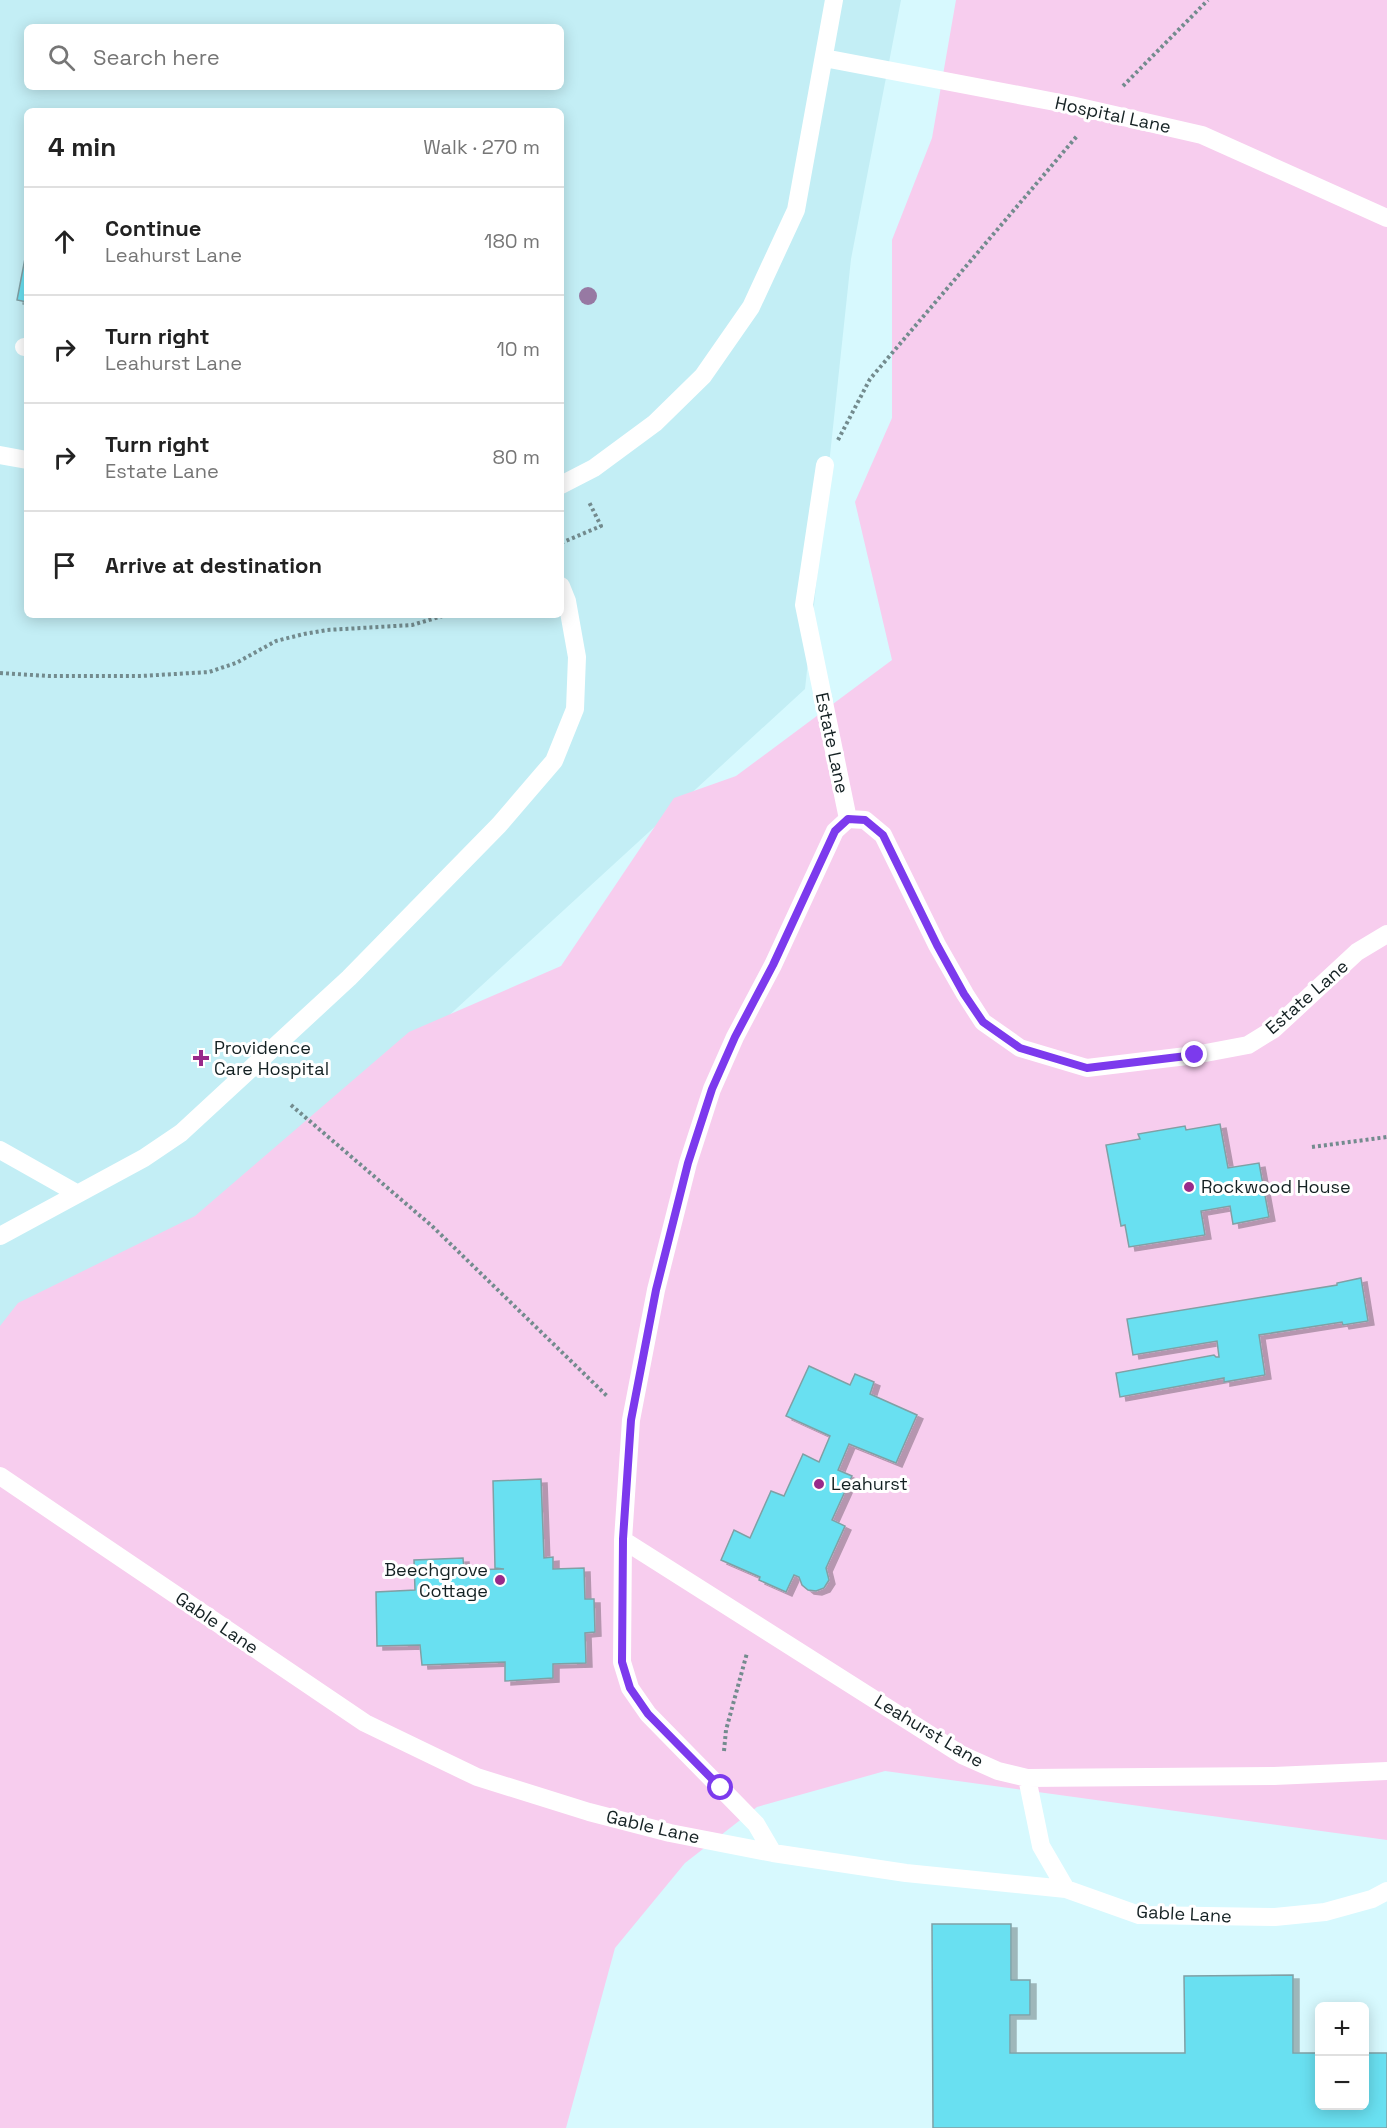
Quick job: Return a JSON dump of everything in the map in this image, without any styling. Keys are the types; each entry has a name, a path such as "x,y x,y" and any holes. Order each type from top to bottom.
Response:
{"lane":[{"path":"564,483 594,468 655,423 703,376 751,307 796,210 834,0"},
{"name":"Hospital Lane","path":"824,58 1098,111 1202,135 1387,218"},
{"path":"0,455 24,459"},
{"name":"Estate Lane","path":"825,465 804,605 848,819 865,820 883,835 937,945 964,994 983,1022 1020,1048 1087,1068 1195,1055 1248,1045 1274,1029 1357,952 1387,934"},
{"path":"0,1236 144,1158 181,1133 349,978 499,825 554,761 575,709 578,657 564,594"},
{"path":"773,1853 756,1824 648,1714 630,1688 622,1662 623,1539 631,1420 659,1278 688,1163 712,1089 835,831 848,819"},
{"path":"0,1150 78,1194"},
{"name":"Gable Lane","path":"0,1476 365,1723 489,1780 589,1812 658,1830 773,1853 906,1873 1066,1889 1138,1915 1264,1917 1325,1911 1372,1899 1387,1891"},
{"name":"Leahurst Lane","path":"623,1539 962,1755 998,1771 1027,1778 1274,1776 1387,1771"},
{"path":"1027,1778 1041,1846 1066,1889"}],"path":[{"path":"825,465 870,379 1098,111 1208,0"},
{"path":"0,674 141,676 209,672 230,666 276,641 304,634 327,630 411,625 436,618"},
{"path":"291,1105 432,1226 631,1420"},
{"path":"1312,1147 1387,1137"},
{"path":"721,1788 726,1730 757,1623"}],"shaded area":[{"name":"Providence Care Hospital","path":"0,0 901,0 851,259 805,689 0,1427"},
{"path":"956,0 1387,0 1387,1840 885,1771 757,1807 685,1863 615,1948 566,2128 0,2128 0,1326 18,1303 195,1216 409,1032 561,966 674,798 736,776 892,660 855,502 892,418 892,240 932,138"}],"building":[{"path":"24,264 24,301 17,300"},
{"name":"Rockwood House","path":"1220,1124 1228,1168 1259,1163 1269,1217 1233,1224 1230,1206 1201,1211 1205,1235 1129,1247 1125,1225 1121,1226 1106,1145 1140,1139 1138,1134 1185,1126 1186,1130"},
{"path":"1361,1278 1368,1321 1343,1325 1342,1322 1259,1335 1265,1375 1224,1382 1224,1378 1120,1397 1116,1373 1214,1355 1219,1357 1217,1341 1133,1355 1127,1319 1337,1285 1337,1283"},
{"name":"Leahurst","path":"809,1366 850,1385 855,1374 874,1382 870,1394 917,1415 896,1463 849,1444 838,1470 852,1476 832,1520 845,1526 826,1568 829,1580 824,1588 816,1591 808,1590 802,1585 799,1577 794,1575 786,1592 759,1580 760,1577 721,1560 734,1530 750,1538 771,1491 784,1496 803,1454 819,1462 830,1436 786,1416"},
{"name":"Beechgrove Cottage","path":"541,1479 544,1558 553,1557 553,1569 584,1568 585,1599 594,1599 595,1632 585,1633 586,1663 553,1664 553,1678 505,1681 505,1662 422,1665 420,1645 377,1646 376,1592 415,1590 414,1560 463,1558 464,1570 504,1569 495,1568 493,1481"},
{"path":"932,1924 1011,1924 1011,1980 1030,1980 1030,2015 1010,2015 1010,2053 1185,2053 1184,1976 1293,1975 1293,2053 1315,2053 1315,2110 1369,2110 1369,2053 1387,2053 1387,2128 933,2128"}],"place":[{"name":"Providence Care Hospital","path":"201,1058"},
{"name":"Rockwood House","path":"1189,1187"},
{"name":"Leahurst","path":"819,1484"},
{"name":"Beechgrove Cottage","path":"500,1580"}],"route":[{"path":"721,1788 648,1714 630,1688 622,1662 623,1539 631,1420 656,1290 688,1163 712,1089 735,1037 806,897 835,831 848,819 865,820 883,835 937,945 964,994 983,1022 1020,1048 1087,1068 1195,1055"}]}
